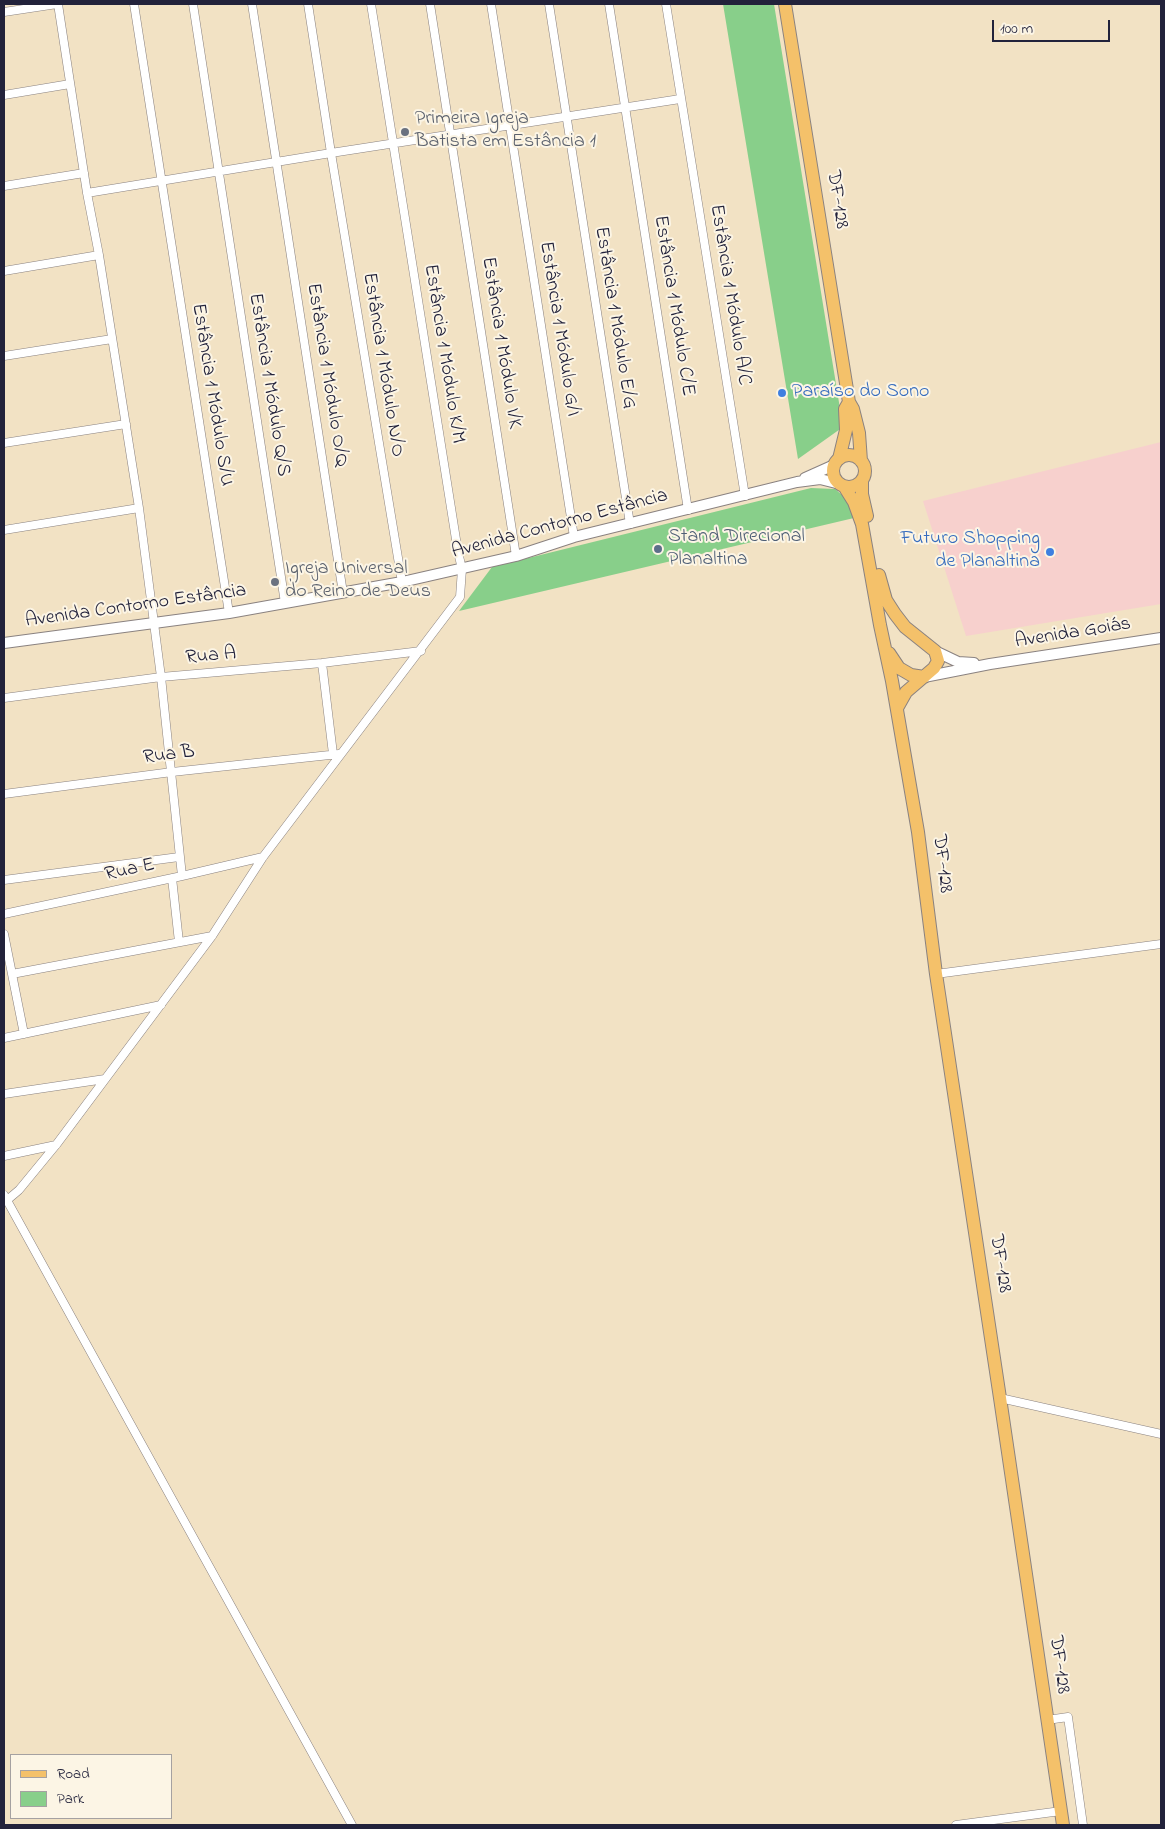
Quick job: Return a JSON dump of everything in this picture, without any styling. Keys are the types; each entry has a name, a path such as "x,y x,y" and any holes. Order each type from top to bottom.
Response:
{"main road":[{"name":"DF-128","path":"785,4 849,402 853,409 859,433 861,460 865,472 862,480 862,494 880,581 886,600 905,627 935,651"},
{"name":"DF-128","path":"849,402 845,409 846,430 834,474 854,502 862,524 897,708 918,832 936,974 1063,1825"},
{"path":"837,462 851,455 861,460"},
{"path":"842,485 852,486 862,480"},
{"path":"905,627 894,628 884,640 890,656 900,668 911,675 924,677"},
{"path":"897,708 906,692 937,665 935,651"}],"street":[{"path":"4,12 57,4 139,508 161,677 182,876"},
{"name":"Estância 1 Módulo S/U","path":"134,4 228,613"},
{"name":"Estância 1 Módulo Q/S","path":"193,4 285,603"},
{"name":"Estância 1 Módulo O/Q","path":"252,4 278,162 343,593"},
{"name":"Estância 1 Módulo N/O","path":"308,4 402,582"},
{"name":"Estância 1 Módulo K/M","path":"5,1198 20,1190 56,1145 212,936 263,857 336,754 421,651 460,597 462,569 456,542 371,4"},
{"name":"Estância 1 Módulo I/K","path":"430,4 452,134 516,556"},
{"name":"Estância 1 Módulo G/I","path":"491,4 574,537"},
{"name":"Estância 1 Módulo E/G","path":"548,4 630,524"},
{"name":"Estância 1 Módulo C/E","path":"609,4 688,510"},
{"name":"Estância 1 Módulo A/C","path":"666,4 745,496"},
{"path":"4,95 70,84"},
{"path":"87,194 331,153 566,118 680,98"},
{"path":"4,186 84,173"},
{"path":"4,271 99,255"},
{"path":"4,356 112,339"},
{"path":"4,443 126,424"},
{"name":"Avenida Contorno Estância","path":"797,482 837,462"},
{"name":"Avenida Contorno Estância","path":"4,643 228,613 402,582 516,556 574,537 797,482 820,479 842,485"},
{"path":"4,530 139,508"},
{"name":"Avenida Goiás","path":"924,677 990,664 1161,638"},
{"name":"Rua A","path":"4,698 161,677 322,663 421,651"},
{"name":"Avenida Goiás","path":"935,651 958,662 990,664"},
{"path":"322,663 336,754"},
{"name":"Rua B","path":"4,794 172,772 336,754"},
{"path":"4,880 180,857"},
{"name":"Rua E","path":"4,914 263,857"},
{"path":"172,878 179,942"},
{"path":"4,934 24,1034"},
{"path":"12,974 212,936"},
{"path":"936,974 1161,944"},
{"path":"4,1038 160,1005"},
{"path":"4,1094 105,1079"},
{"path":"4,1156 56,1145"},
{"path":"5,1198 352,1825"},
{"path":"1000,1398 1161,1434"},
{"path":"1047,1720 1068,1717 1084,1825"},
{"path":"956,1825 1060,1812"}],"shaded area":[{"name":"Futuro Shopping de Planaltina","path":"1161,442 1161,604 966,636 923,501"}],"green space":[{"path":"723,4 774,4 843,427 798,459"},
{"path":"811,488 835,489 847,499 854,518 459,611 492,567"}],"place":[{"name":"Primeira Igreja Batista em Estância 1","path":"405,132"},
{"name":"Paraíso do Sono","path":"782,393"},
{"name":"Stand Direcional Planaltina","path":"658,549"},
{"name":"Futuro Shopping de Planaltina","path":"1050,552"},
{"name":"Igreja Universal do Reino de Deus","path":"275,582"}]}
